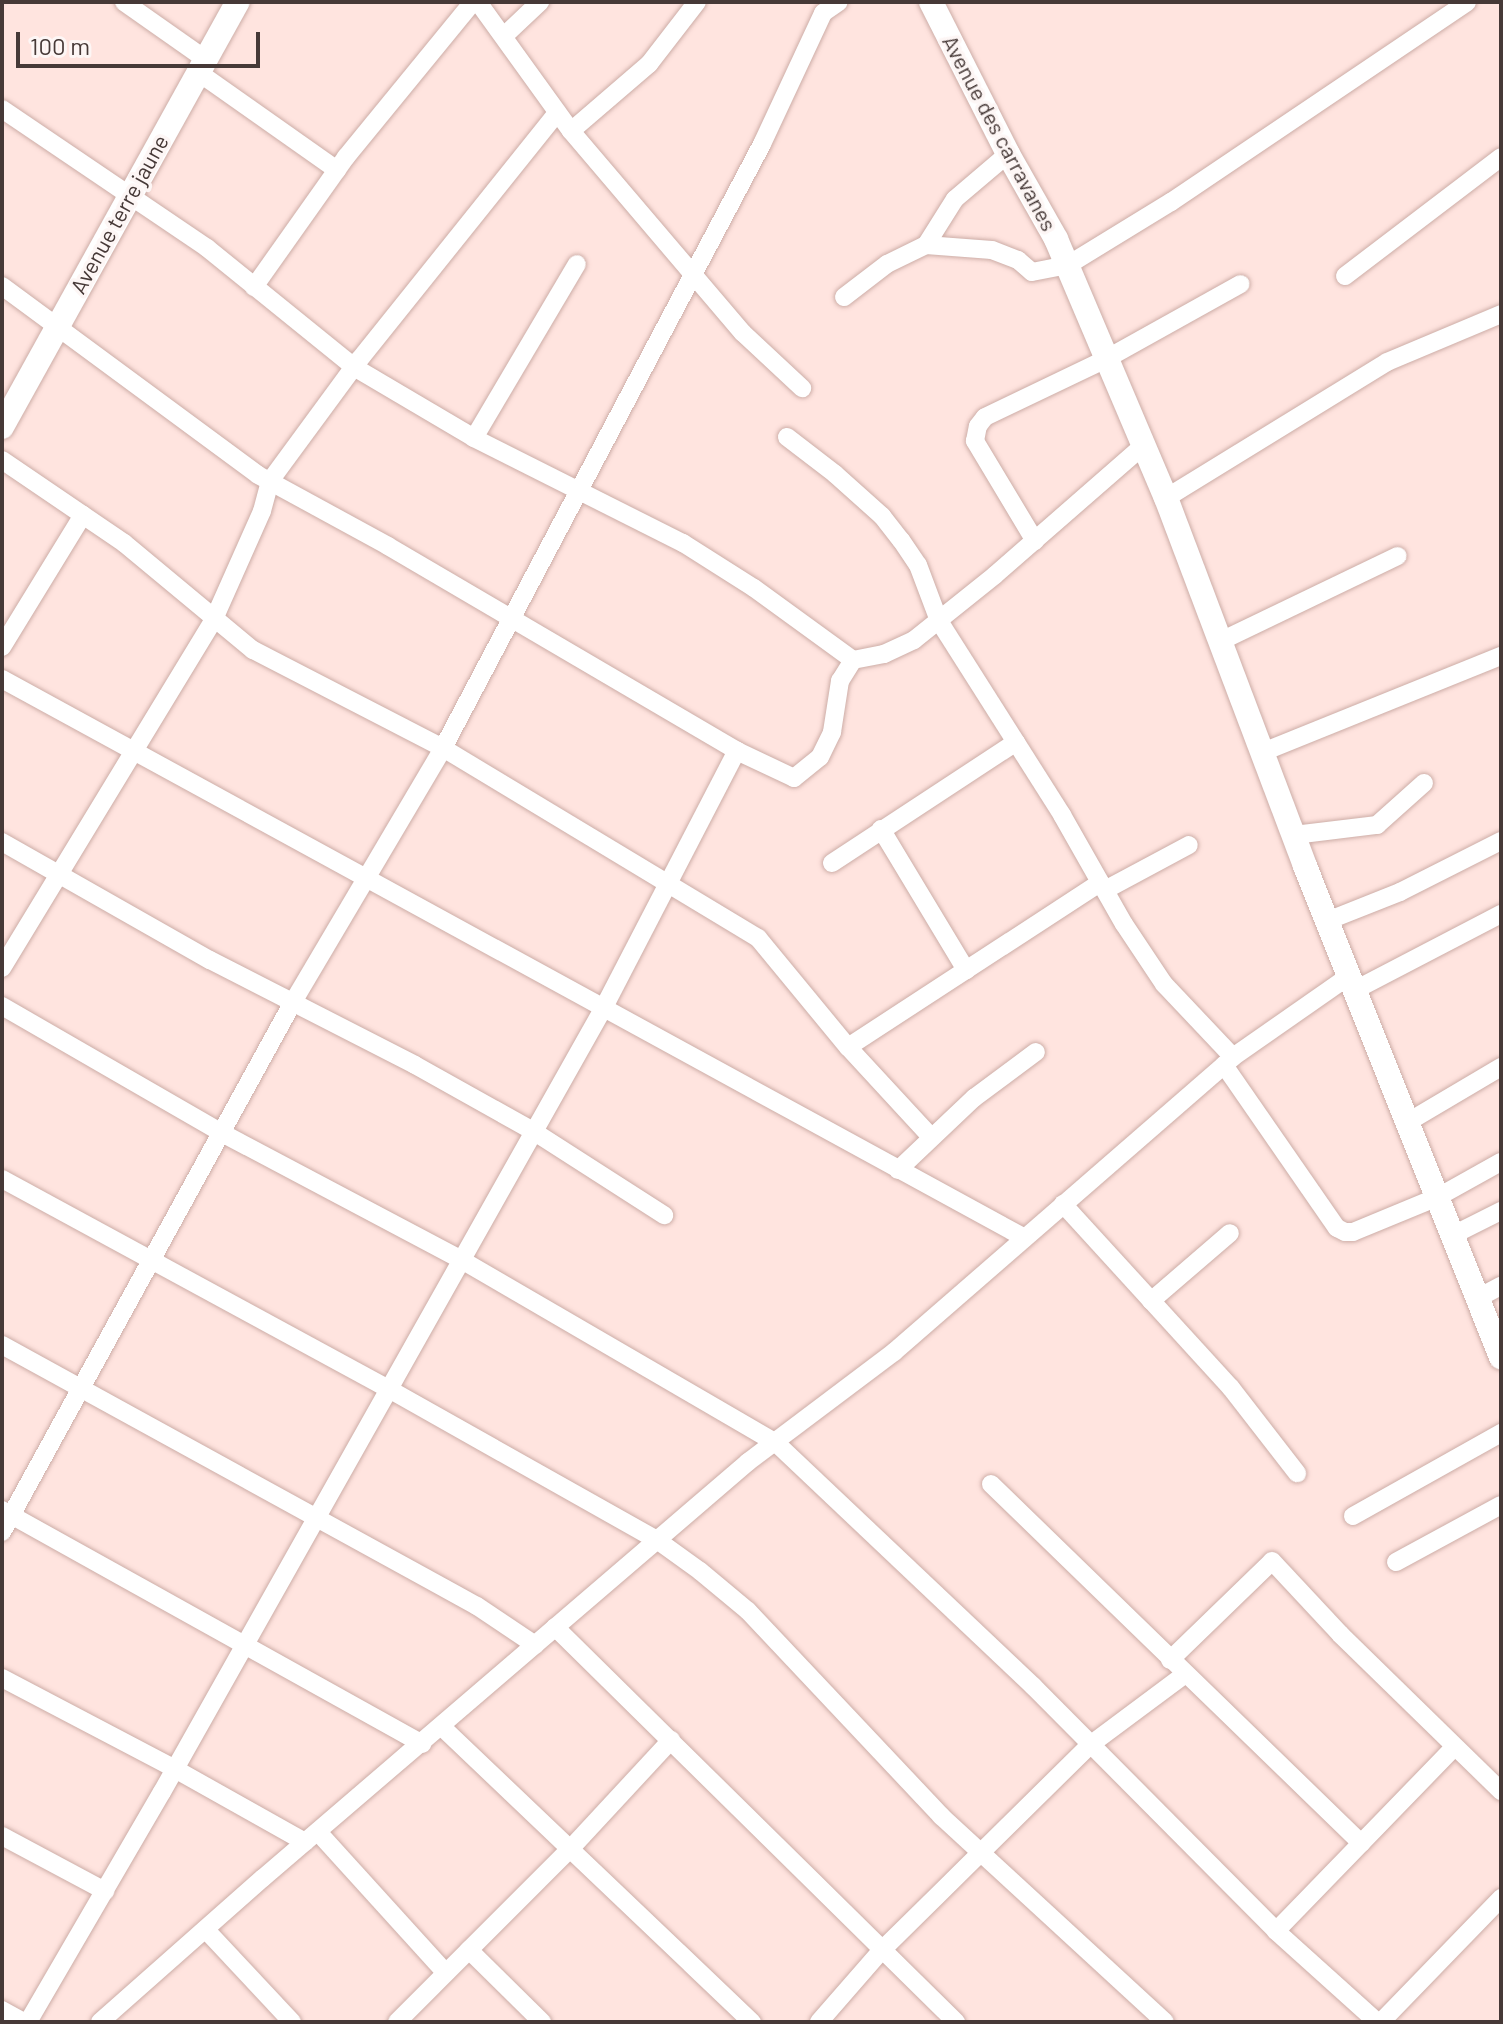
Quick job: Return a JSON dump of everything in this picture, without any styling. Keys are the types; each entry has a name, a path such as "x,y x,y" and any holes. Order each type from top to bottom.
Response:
{"street":[{"path":"124,2 337,170"},
{"name":"Avenue terre jaune","path":"2,427 238,2"},
{"path":"254,287 337,170 476,2 571,131 743,333 802,388"},
{"path":"504,36 540,2"},
{"path":"571,131 649,64 697,2"},
{"path":"422,1744 245,1643 5,1519 293,1002 443,748 762,144 815,8 839,2"},
{"name":"Avenue des carravanes","path":"931,2 1068,265 1166,498 1327,921 1501,1357"},
{"path":"1430,2 1441,19"},
{"path":"844,297 887,264 926,245 992,250 1018,260 1032,272 1068,265 1171,202 1467,2"},
{"path":"2,109 132,194 207,248 354,367 474,438 683,543 754,588 853,660 884,654 914,640 1035,541 1143,446"},
{"path":"2,968 214,619 262,511 270,481 354,367 557,113"},
{"path":"926,245 955,199 1008,154"},
{"path":"1345,276 1501,157"},
{"path":"474,438 577,264"},
{"path":"1035,541 975,441 978,426 985,417 1106,359 1241,284"},
{"path":"2,286 270,481 785,776 801,775 820,757 832,732 840,681 853,660"},
{"path":"1166,498 1387,362 1501,314"},
{"path":"787,437 882,516 918,565 939,621 1016,742 1102,887 1164,984 1228,1061 1337,1228 1353,1232 1438,1197 1501,1162"},
{"path":"2,460 124,543 253,650 443,748 758,938 848,1047 931,1137"},
{"path":"2,647 83,515"},
{"path":"1221,641 1398,556"},
{"path":"1263,752 1501,656"},
{"path":"2,679 1023,1237"},
{"path":"832,863 1016,742"},
{"path":"2,2010 26,2022 105,1891 603,1009 671,884 737,751"},
{"path":"1294,835 1377,825 1388,819 1424,783"},
{"path":"881,829 966,970"},
{"path":"1327,921 1400,892 1501,841"},
{"path":"2,842 210,960 533,1131 664,1215"},
{"path":"848,1047 1102,887 1189,845"},
{"path":"100,2022 657,1540 775,1442 894,1352 1228,1061 1352,983 1501,914"},
{"path":"2,1006 220,1132 460,1259 775,1442 1090,1745 1276,1931 1379,2022 1501,1898"},
{"path":"898,1170 974,1098 1036,1052"},
{"path":"1408,1122 1501,1067"},
{"path":"2,1179 387,1388 657,1540 748,1611 941,1816 1165,2022"},
{"path":"1063,1204 1231,1388 1297,1473"},
{"path":"1453,1235 1501,1211"},
{"path":"1151,1301 1230,1233"},
{"path":"1478,1298 1501,1286"},
{"path":"2,1345 477,1606 535,1645"},
{"path":"1353,1516 1501,1433"},
{"path":"991,1484 1184,1675 1361,1843"},
{"path":"1396,1562 1501,1505"},
{"path":"1170,1660 1272,1561 1501,1791"},
{"path":"555,1627 956,2022"},
{"path":"819,2022 881,1951 1090,1745 1184,1675"},
{"path":"2,1678 311,1837 446,1973"},
{"path":"442,1727 572,1847 752,2022"},
{"path":"397,2022 572,1847 671,1740"},
{"path":"1276,1931 1454,1747"},
{"path":"2,1836 105,1891"},
{"path":"206,1930 292,2022"},
{"path":"469,1950 542,2022"}]}
